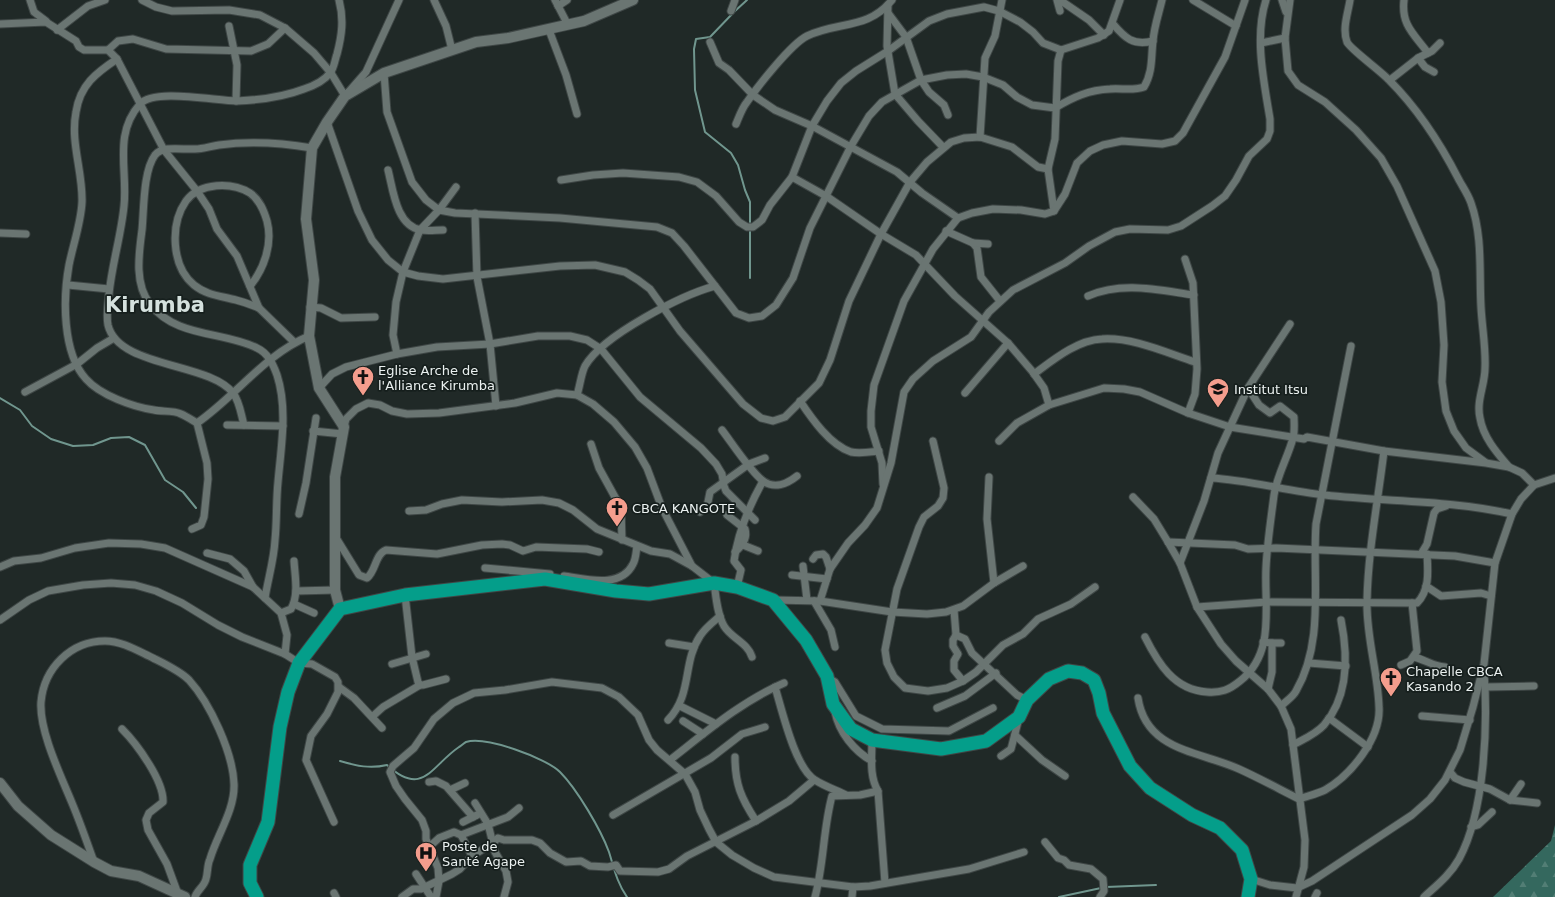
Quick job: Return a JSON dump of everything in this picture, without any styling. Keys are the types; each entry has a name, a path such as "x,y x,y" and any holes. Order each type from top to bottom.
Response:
{"highway":[{"path":"257,897 250,883 250,865 268,822 280,727 288,692 299,663 340,609 405,595 545,579 616,591 649,594 714,583 737,587 773,600 806,640 827,676 833,704 851,729 872,740 941,749 986,741 1019,717 1027,700 1049,679 1068,671 1082,673 1094,680 1099,693 1103,713 1130,766 1150,788 1192,815 1220,828 1242,850 1251,879 1248,897"}],"street":[{"path":"30,0 34,12 57,30 76,41 79,47 84,50 108,50 118,41 133,39 166,49 234,52 251,51 261,49 285,28"},
{"path":"57,30 88,6 105,0"},
{"path":"142,0 156,7 172,11 202,10 251,12 260,15 285,28 314,53 331,73 345,96"},
{"path":"244,425 238,403 232,393 219,381 157,361 124,347 114,338 108,325 107,308 109,289 124,206 125,177 122,157 123,139 127,124 141,103 159,97 189,97 236,101 270,98 292,94 315,85 331,73 342,34 342,12 339,0"},
{"path":"343,431 319,388 309,336 310,307 314,280 306,219 312,148 327,122 345,96 366,72 399,0"},
{"path":"434,0 446,26 452,50"},
{"path":"567,0 556,3 568,25"},
{"path":"345,96 384,73 452,50 476,42 508,38 568,25 598,16 633,0"},
{"path":"731,11 735,0"},
{"path":"980,137 985,58 995,36 1002,0"},
{"path":"1057,0 1060,11"},
{"path":"1060,0 1089,20 1104,35"},
{"path":"561,180 593,175 623,173 679,176 697,182 716,196 750,227 762,220 770,205 792,177 812,126 827,100 841,83 929,21 947,14 984,7 999,11 1020,22 1043,42 1061,50 1098,38 1109,31 1113,24 1120,0"},
{"path":"384,73 388,112 410,175 426,200 439,210 455,213 475,213 657,226 672,234 736,312 749,318 762,316 776,305 793,278 810,228 851,146 869,116 882,102 921,80 947,75 966,74 983,77 1004,85 1017,96 1032,105 1055,108 1073,97 1089,92 1111,88 1136,90 1144,87 1149,79 1152,66 1153,41 1162,0"},
{"path":"1193,0 1236,26"},
{"path":"884,488 879,451 872,427 871,411 874,385 904,301 933,249 946,231 958,218 972,212 993,209 1021,210 1045,214 1054,211 1066,194 1077,163 1090,151 1103,145 1122,141 1162,144 1175,141 1184,133 1199,103 1217,76 1245,0"},
{"path":"814,600 827,579 830,569 848,543 865,525 877,508 891,463 904,392 913,379 933,361 971,337 983,320 1000,301 1013,290 1065,263 1088,246 1115,232 1130,229 1168,230 1181,226 1225,196 1236,180 1249,156 1268,139 1270,131 1261,43 1262,16 1266,0"},
{"path":"1282,0 1286,14"},
{"path":"1290,0 1286,14 1285,38 1288,71 1298,85 1325,102 1356,130 1381,158 1398,186 1435,271 1441,302 1444,345 1442,382 1446,411 1454,431 1466,448 1486,463"},
{"path":"1350,0 1345,30 1347,42 1354,51 1365,58 1390,80 1426,124 1449,161 1471,202 1478,229 1481,256 1481,305 1486,368 1479,402 1480,418 1483,430 1494,449 1509,467"},
{"path":"1404,0 1403,15 1407,26 1428,53"},
{"path":"889,2 888,51 895,94 943,147"},
{"path":"736,124 747,102 788,52 805,37 824,29 864,21 877,15 889,2"},
{"path":"888,13 906,37 921,80 929,92 944,106 948,115"},
{"path":"0,24 46,22"},
{"path":"1113,24 1121,33 1134,42 1142,44 1153,41"},
{"path":"229,26 237,65 236,101"},
{"path":"549,30 577,114"},
{"path":"1261,43 1285,38"},
{"path":"710,42 719,63 729,70 753,95 775,110 812,126 897,172 922,193 958,218"},
{"path":"1390,80 1440,43"},
{"path":"108,50 117,59 164,150 197,191 209,209 217,229 237,256 259,308 294,342"},
{"path":"1054,211 1048,169 1055,140 1055,108 1058,61 1061,50"},
{"path":"1418,58 1425,67 1434,72"},
{"path":"117,59 95,74 84,88 76,112 76,150 81,175 82,203 69,267 66,308 68,338 77,364 86,379 100,390 128,403 153,410 180,413 196,423 206,455 208,479 204,517 201,525 192,529"},
{"path":"327,122 358,211 372,240 388,260 403,272 418,276 443,279 477,277 560,266 595,266 624,272 638,280 650,290 680,331 743,404 761,418 773,421 785,417 819,383 830,360 849,301 881,234 910,182 927,162 943,147 951,142 964,138 980,137 1012,147 1038,167 1048,169"},
{"path":"265,598 276,542 277,497 283,426 283,398 277,376 270,359 258,348 239,342 210,336 163,318 149,303 142,290 139,274 147,178 151,162 156,154 164,150 197,149 219,145 258,143 312,148"},
{"path":"388,170 398,211 410,224 420,230 443,230"},
{"path":"792,177 826,196 916,256 924,266 955,296 1008,343 1044,388 1049,405"},
{"path":"250,286 264,265 268,243 267,223 262,205 250,194 232,186 214,185 197,191 187,200 179,215 175,232 176,248 180,265 193,284 213,295 237,300 259,308"},
{"path":"397,354 393,335 396,302 403,272 420,230 439,210 456,186"},
{"path":"475,213 477,277 490,344 496,406"},
{"path":"946,231 973,243 988,244"},
{"path":"0,232 26,234"},
{"path":"973,243 976,248 981,277 1000,301"},
{"path":"1185,259 1188,274 1192,278 1194,295 1196,362 1196,383 1188,413"},
{"path":"68,284 109,289"},
{"path":"577,395 585,367 601,349 624,331 663,307 715,286"},
{"path":"1088,296 1120,287 1149,288 1194,295"},
{"path":"310,307 321,308 337,316 347,318 375,317"},
{"path":"1180,564 1211,478 1218,452 1248,388 1290,324"},
{"path":"196,423 210,414 270,359 294,342 309,336"},
{"path":"319,388 332,374 346,367 397,354 437,347 490,344 538,336 570,336 587,340 601,349 640,397 701,448 716,464 722,474 726,491 755,520"},
{"path":"25,392 77,364 97,348 114,338"},
{"path":"1034,374 1056,358 1080,345 1102,339 1136,344 1196,362"},
{"path":"965,393 1008,343"},
{"path":"1281,706 1296,692 1309,663 1313,644 1315,603 1314,550 1316,524 1323,495 1351,346"},
{"path":"999,441 1017,423 1049,405 1104,388 1124,389 1140,392 1188,413 1230,427 1294,436 1304,439 1307,437 1384,451 1509,467 1522,473 1534,485"},
{"path":"1145,637 1156,658 1168,675 1198,691 1219,692 1228,690 1250,673 1263,642 1267,621 1268,602 1265,584 1275,487 1294,436 1294,417 1280,406 1270,413 1259,405 1248,388"},
{"path":"340,609 335,590 335,477 346,419 356,409 368,403 380,405 392,411 407,414 439,413 515,403 557,393 577,395 594,404 614,422 635,447 647,468 662,508 692,566"},
{"path":"800,401 810,417 821,430 844,449 852,452 879,451"},
{"path":"299,514 306,483 316,418"},
{"path":"227,425 283,426"},
{"path":"722,430 763,481 778,485 785,485 797,476"},
{"path":"313,431 343,431"},
{"path":"933,441 944,488 942,498 938,506 924,517 919,527 897,589 885,650 887,663 894,677 906,688 928,691 947,688 963,681 976,672 984,662 1003,645 1023,634 1038,619 1070,604 1095,587"},
{"path":"591,444 601,472 621,508 622,540"},
{"path":"1138,698 1141,713 1146,724 1163,739 1190,753 1238,768 1299,799 1324,790 1350,769 1368,747 1376,728 1380,708 1367,604 1369,552 1378,500 1384,451"},
{"path":"700,512 707,507 710,492 723,481 737,474 749,464 765,458"},
{"path":"989,477 987,519 994,583"},
{"path":"1211,478 1231,479 1323,495 1481,507 1512,514"},
{"path":"1251,879 1270,885 1297,888 1312,881 1412,814 1430,799 1450,772 1460,750 1470,720 1484,664 1495,563 1512,514 1521,499 1534,485 1555,478"},
{"path":"737,587 741,570 734,561 735,552 747,512 763,481"},
{"path":"1133,497 1154,519 1168,542 1180,564 1197,607 1221,644 1236,661 1268,689 1281,706 1292,729 1305,840 1304,868 1297,888 1296,897"},
{"path":"409,511 426,510 442,504 462,500 502,502 542,500 559,503 572,510 597,530 651,551 670,554 692,566 714,583 720,616 724,626 750,651 752,658"},
{"path":"1197,607 1268,602 1367,604 1417,603 1421,599 1426,586 1424,554 1434,513 1437,509 1450,505"},
{"path":"727,515 742,526 746,532 743,544 735,552"},
{"path":"335,536 359,575 367,578 371,575 379,554 386,550 437,554 482,545 502,544 527,551 536,547 587,549 599,552"},
{"path":"1168,542 1188,541 1235,545 1248,549 1268,548 1424,554 1455,556 1495,563"},
{"path":"0,567 14,561 41,558 75,548 109,544 141,544 165,548 253,587"},
{"path":"743,544 758,551"},
{"path":"485,568 599,581 610,580 621,576 630,569 634,563 637,546"},
{"path":"207,553 230,559 244,571 253,587 281,613 287,635 285,654"},
{"path":"813,559 816,555 823,554 826,557 830,569"},
{"path":"281,613 291,609 294,604 296,591 294,561"},
{"path":"803,566 814,600 831,630 835,648"},
{"path":"773,600 814,600 892,612 927,614 954,610 994,583 1023,566"},
{"path":"792,575 827,579"},
{"path":"0,620 28,600 48,591 84,585 111,583 135,585 169,597 236,634 285,654 299,663 312,664 336,677 339,687 354,698 373,716 375,722 382,728"},
{"path":"1426,586 1441,596 1482,593 1491,596"},
{"path":"296,591 335,590"},
{"path":"405,595 412,657 420,685"},
{"path":"294,604 314,613"},
{"path":"1402,665 1414,657 1417,651 1418,643 1412,604"},
{"path":"954,610 956,635 953,640 953,646 958,654 954,661 954,670 963,681"},
{"path":"668,720 680,706 686,688 686,676 694,647 699,636 720,616"},
{"path":"1294,745 1313,735 1324,726 1339,698 1346,666 1345,640 1341,620"},
{"path":"956,635 965,639 972,653 996,673 1017,695 1027,700"},
{"path":"94,862 49,744 43,722 41,702 46,682 57,662 71,649 87,643 106,641 126,645 167,665 188,680 207,706 222,739 231,767 234,785 231,806 210,858 206,880 196,892 195,897"},
{"path":"1263,642 1281,643"},
{"path":"669,643 694,647"},
{"path":"1268,689 1272,672 1272,643"},
{"path":"392,664 426,654"},
{"path":"1414,657 1425,660 1434,666 1445,667"},
{"path":"1309,663 1346,666"},
{"path":"1424,897 1444,880 1459,860 1471,827 1480,788 1486,687 1484,664"},
{"path":"937,708 966,696 996,673"},
{"path":"827,676 835,682 856,716 882,729 949,731 993,708"},
{"path":"373,716 383,707 420,685 446,679"},
{"path":"436,897 439,881 438,868 435,857 429,847 422,820 405,800 396,786 391,769 414,748 434,719 453,703 474,693 506,690 552,682 602,688 619,697 638,715 649,740 657,750 685,774 695,792 700,810 716,842 732,855 754,868 774,877 853,887 969,869 1024,852"},
{"path":"670,760 716,724 775,687 784,683"},
{"path":"1486,687 1534,686"},
{"path":"334,822 306,760 311,736 327,714 339,687"},
{"path":"775,687 796,752 802,765 814,780 848,796"},
{"path":"833,704 836,719 851,744 860,755 872,761"},
{"path":"680,706 716,724"},
{"path":"1422,716 1470,720"},
{"path":"1001,756 1011,749 1019,717"},
{"path":"1329,718 1368,747"},
{"path":"683,721 702,734"},
{"path":"613,815 711,758 742,734 765,727"},
{"path":"122,730 134,741 160,783 163,802 149,813 146,820 148,830 165,858 182,896"},
{"path":"1015,735 1042,760 1065,776"},
{"path":"872,740 873,783 878,791 885,883"},
{"path":"735,757 737,784 743,800 756,821"},
{"path":"1450,772 1455,778 1480,788 1490,789 1510,800 1537,803"},
{"path":"402,897 413,889 424,888 460,869 472,856 493,843 498,838 504,840 532,840 540,843 550,853 566,862 581,861 590,866 608,867 616,865 620,871 658,872 669,870 687,856 756,821 789,801 814,780"},
{"path":"429,782 436,781 450,790 473,817"},
{"path":"0,783 18,806 51,835 94,862 111,871 139,876 182,896"},
{"path":"450,790 465,783"},
{"path":"1510,800 1521,784"},
{"path":"815,897 826,820 832,796 860,795 878,791"},
{"path":"475,802 488,824 497,857 506,871 508,882 504,897"},
{"path":"460,835 508,817 519,808"},
{"path":"1471,827 1478,825 1492,812"},
{"path":"463,822 481,813"},
{"path":"429,847 448,833 454,832 460,835 472,856"},
{"path":"1045,842 1058,858 1064,860 1069,865 1091,869 1103,879 1103,891"},
{"path":"416,874 431,897"},
{"path":"852,897 853,887"}],"green space":[{"path":"1555,825 1555,897 1493,897 1551,841"}],"waterway":[{"path":"747,0 710,37 696,39 694,49 695,90 705,132 731,153 738,165 750,202 750,224"},
{"path":"750,229 750,278"},
{"path":"0,398 20,410 32,426 51,439 73,446 93,445 111,438 129,437 145,445 165,480 183,492 196,508"},
{"path":"340,761 375,767 387,765 399,774 410,779 418,779 426,776 465,742 475,741 501,745 529,755 553,766 567,779 588,810 605,843 618,881 627,897"},
{"path":"1106,887 1156,885"},
{"path":"1059,897 1101,888"}],"place":[{"name":"Eglise Arche de l'Alliance Kirumba","path":"363,396"},
{"name":"Institut Itsu","path":"1218,408"},
{"name":"CBCA KANGOTE","path":"617,528"},
{"name":"Chapelle CBCA Kasando 2","path":"1391,698"},
{"name":"Poste de Santé Agape","path":"426,872"}],"district":[{"name":"Kirumba","path":"155,305"}]}
